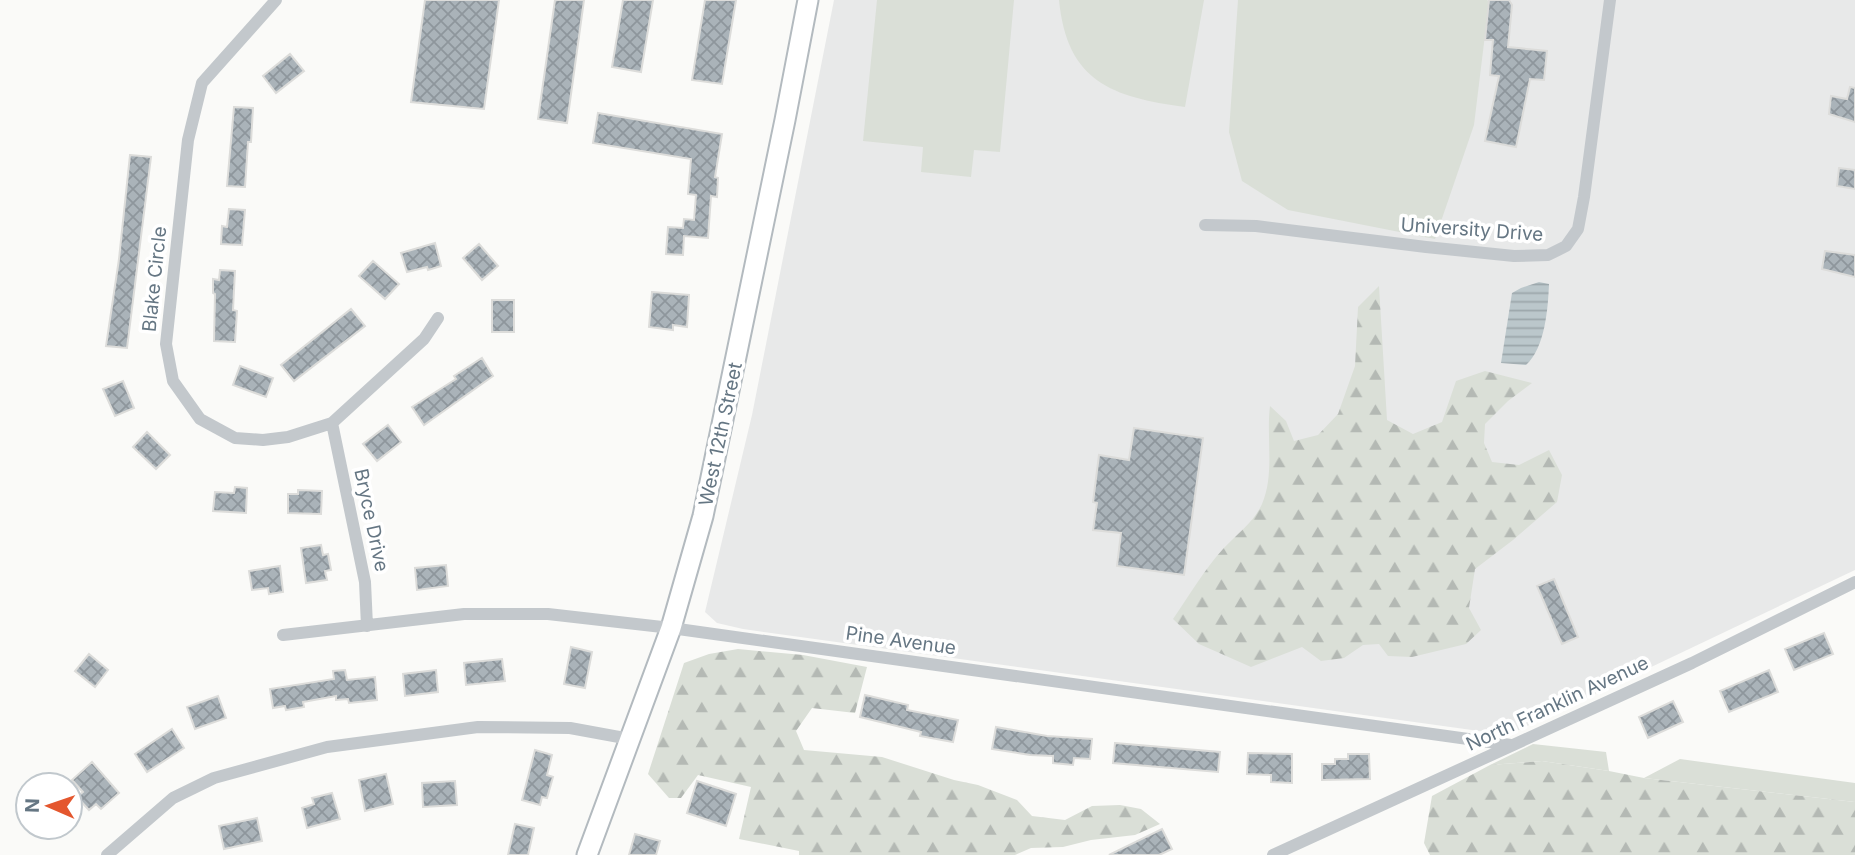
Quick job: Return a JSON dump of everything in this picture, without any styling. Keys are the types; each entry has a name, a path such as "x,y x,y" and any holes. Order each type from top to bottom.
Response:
{"main road":[{"name":"West 12th Street","path":"587,855 671,628 703,516 808,0"}],"street":[{"name":"Blake Circle","path":"276,0 202,83 188,140 166,344 173,382 200,419 235,438 262,440 288,437 332,423 424,339 438,318"},
{"name":"University Drive","path":"1205,225 1255,226 1514,256 1548,255 1566,246 1578,229 1584,197 1610,0"},
{"name":"Bryce Drive","path":"332,423 365,582 367,626"},
{"name":"North Franklin Avenue","path":"1273,855 1692,663 1855,582"},
{"name":"Pine Avenue","path":"283,635 464,614 548,614 671,628 1511,745"},
{"path":"107,855 173,798 214,778 327,747 478,727 570,729 630,739"}],"shaded area":[{"path":"834,0 1855,0 1855,570 1508,735 743,629 717,623 705,612 752,415"},
{"path":"1539,282 1549,284 1546,316 1537,349 1526,365 1501,363 1512,293"}],"green space":[{"path":"877,0 1014,0 1000,152 974,150 971,177 921,172 923,147 863,141"},
{"path":"1059,0 1204,0 1185,107 1136,98 1098,80 1083,67 1072,50 1064,28"},
{"path":"1238,0 1489,2 1474,125 1435,239 1288,210 1242,181 1229,132"},
{"path":"1379,286 1387,420 1413,434 1442,422 1456,381 1485,371 1532,383 1508,401 1485,424 1484,443 1492,462 1519,465 1549,450 1562,475 1557,502 1475,569 1469,608 1481,630 1466,644 1412,657 1388,656 1379,644 1363,645 1344,658 1321,661 1302,647 1251,667 1199,644 1173,619 1209,566 1250,522 1262,504 1268,481 1270,406 1286,421 1294,441 1318,435 1338,414 1355,366 1358,307"},
{"path":"738,649 803,655 867,667 855,713 812,708 796,731 804,750 882,757 978,785 1017,800 1032,816 1065,820 1092,806 1120,805 1141,809 1160,824 1135,835 1091,840 1063,847 1031,848 1015,855 799,855 799,851 739,839 751,787 698,775 681,798 669,798 648,774 684,663 709,654"},
{"path":"1533,744 1606,752 1609,771 1542,761 1490,765"},
{"path":"1680,759 1855,783 1855,802 1644,778"},
{"path":"1542,761 1644,778 1855,802 1855,855 1430,855 1424,843 1432,796 1490,765"}],"building":[{"path":"425,0 499,0 484,109 411,102"},
{"path":"555,0 584,0 567,123 538,119"},
{"path":"623,0 653,0 641,72 612,67"},
{"path":"705,0 736,0 722,84 692,80"},
{"path":"1489,0 1509,0 1512,5 1508,47 1547,51 1544,80 1530,79 1516,147 1485,141 1499,76 1490,75 1493,40 1485,40"},
{"path":"290,54 304,71 276,93 263,76"},
{"path":"1850,87 1855,88 1855,122 1829,114 1831,96 1847,99"},
{"path":"234,107 253,108 245,187 227,186"},
{"path":"598,113 722,134 715,177 718,178 717,197 711,196 708,238 684,236 683,255 666,254 668,227 683,228 684,219 694,220 696,195 688,194 691,159 593,143"},
{"path":"130,155 151,157 127,348 106,346"},
{"path":"1839,168 1855,170 1855,189 1837,186"},
{"path":"229,209 245,210 242,245 221,244 222,226 227,227"},
{"path":"435,243 441,266 407,272 401,253"},
{"path":"479,244 498,266 482,280 463,258"},
{"path":"1825,251 1855,255 1855,277 1822,269"},
{"path":"373,261 399,284 385,299 359,276"},
{"path":"220,270 235,271 235,342 214,341 213,279 219,280"},
{"path":"652,292 689,295 687,327 673,325 673,330 649,327"},
{"path":"492,300 514,300 514,332 492,332"},
{"path":"351,309 365,326 294,381 281,365"},
{"path":"482,358 493,376 424,425 412,407 456,379 454,376"},
{"path":"240,366 273,378 266,397 233,385"},
{"path":"123,381 134,408 115,416 103,389"},
{"path":"388,425 401,442 377,461 363,444"},
{"path":"1134,428 1203,438 1184,575 1117,566 1121,533 1093,530 1097,503 1093,502 1099,455 1129,460"},
{"path":"147,432 170,455 156,469 133,447"},
{"path":"235,487 247,488 246,513 213,511 215,492 234,493"},
{"path":"298,490 322,491 321,514 288,513 288,494 298,494"},
{"path":"321,545 323,555 328,554 331,570 325,571 327,580 306,583 301,548"},
{"path":"446,565 448,586 417,590 415,568"},
{"path":"280,566 283,592 269,594 268,588 252,590 249,571"},
{"path":"1554,579 1578,637 1562,644 1537,586"},
{"path":"1824,633 1833,654 1794,670 1785,649"},
{"path":"571,647 592,652 585,688 564,684"},
{"path":"89,654 108,670 95,687 75,671"},
{"path":"502,659 505,681 466,685 464,663"},
{"path":"345,670 347,680 375,677 377,700 349,703 348,699 336,700 336,696 303,702 304,707 286,710 285,706 273,708 270,689 334,679 333,671"},
{"path":"436,670 438,692 405,696 403,674"},
{"path":"1769,670 1778,692 1729,712 1720,691"},
{"path":"865,695 908,705 907,710 958,720 953,742 920,736 921,732 860,717"},
{"path":"218,696 226,718 195,729 187,707"},
{"path":"1673,701 1683,722 1648,738 1639,717"},
{"path":"996,727 1047,736 1092,739 1090,759 1074,758 1073,765 1053,763 1053,756 992,749"},
{"path":"172,729 184,748 147,772 135,754"},
{"path":"1115,743 1220,752 1218,772 1113,763"},
{"path":"535,750 552,755 547,775 553,777 547,798 542,797 540,805 522,800"},
{"path":"1248,753 1292,754 1292,783 1271,782 1271,775 1247,774"},
{"path":"1348,754 1369,754 1370,779 1322,780 1322,764 1335,764 1335,759 1348,759"},
{"path":"92,762 119,793 101,809 96,804 89,810 84,805 82,771"},
{"path":"386,774 393,804 365,811 359,780"},
{"path":"455,781 457,805 423,807 422,783"},
{"path":"697,781 736,794 726,826 687,813"},
{"path":"332,793 340,819 307,828 302,808 314,804 312,798"},
{"path":"257,818 262,841 224,849 219,826"},
{"path":"515,824 534,828 528,855 508,855"},
{"path":"1162,829 1172,849 1159,855 1109,855"},
{"path":"635,834 660,841 656,855 629,855"}]}
